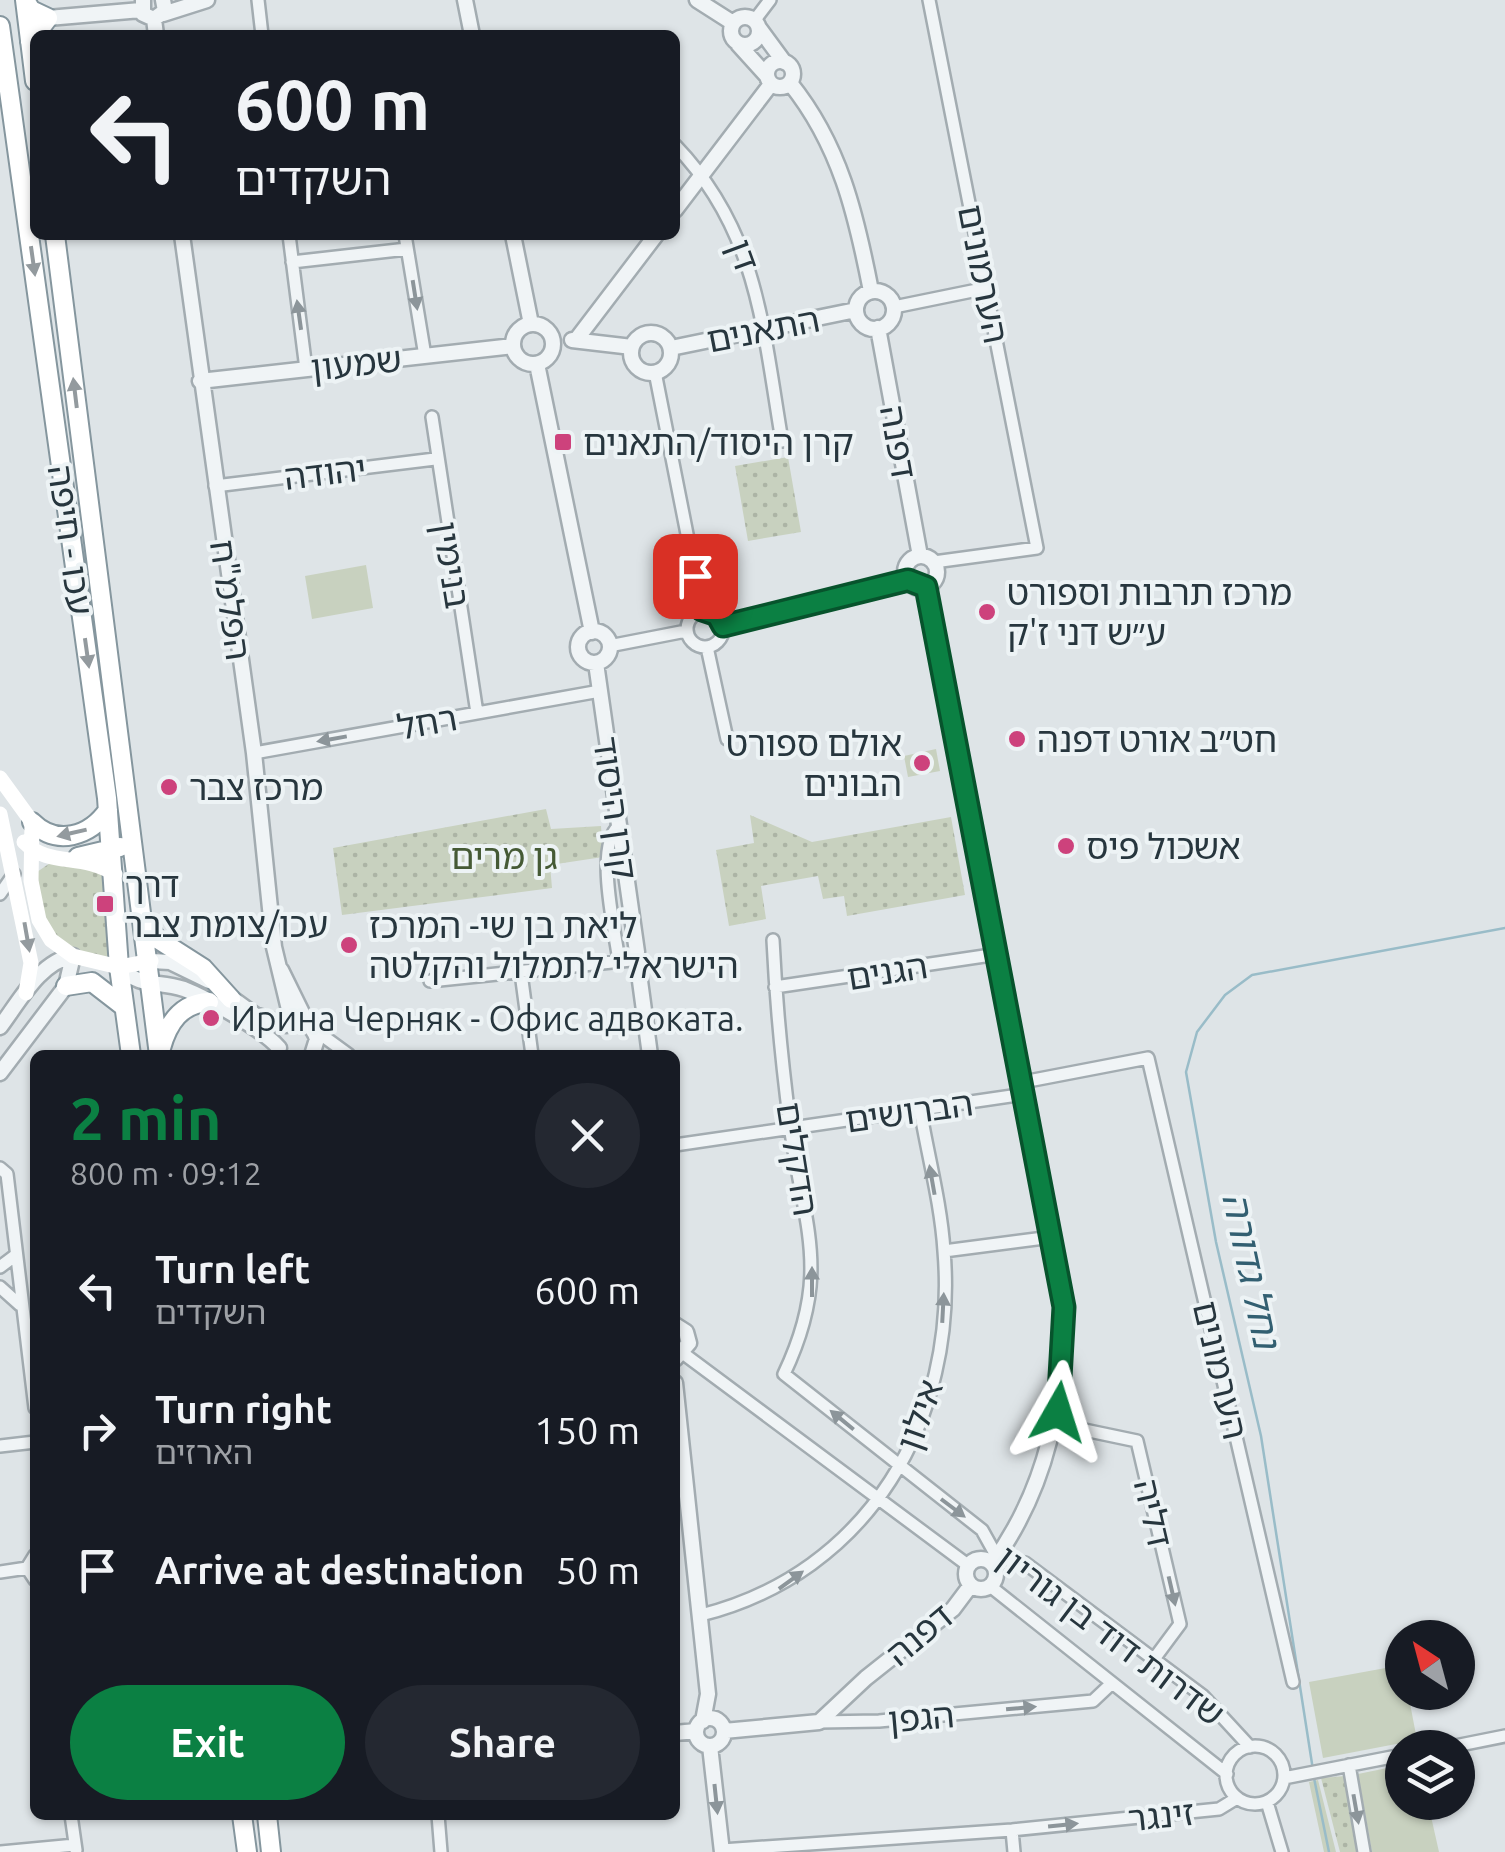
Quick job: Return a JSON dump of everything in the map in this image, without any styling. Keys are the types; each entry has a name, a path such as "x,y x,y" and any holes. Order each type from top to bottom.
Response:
{"highway":[{"path":"24,0 48,18 39,30"},
{"path":"24,0 30,43"},
{"name":"עכו - חיפה","path":"0,26 114,849 119,967 129,1050"},
{"name":"עכו - חיפה","path":"56,240 151,961 159,1050"},
{"path":"32,822 48,834 64,838 93,826 108,810"},
{"path":"78,858 114,849 132,837"},
{"path":"145,922 156,938 203,968 232,999"},
{"path":"66,986 92,982 110,991 122,1006"},
{"path":"161,1050 175,1016 191,1005 209,1002"},
{"path":"243,1820 247,1852"},
{"path":"268,1820 271,1852"}],"main road":[{"path":"0,778 32,822 31,881 44,931 73,956 119,967 151,961"},
{"path":"0,813 30,848 49,858 78,858 115,874"},
{"path":"0,813 15,870 31,963 26,993"},
{"path":"31,881 36,868 49,858"}],"street":[{"path":"196,0 205,0"},
{"path":"48,18 153,9 205,0"},
{"path":"258,0 261,30"},
{"path":"465,0 471,30"},
{"path":"697,0 733,24"},
{"path":"738,44 751,44 770,0"},
{"name":"הערמונים","path":"927,559 1037,548 929,0"},
{"path":"733,24 745,17 756,25 793,71 790,84"},
{"path":"733,24 732,37 769,80 782,87 790,84"},
{"path":"680,203 769,80 772,64 784,62"},
{"path":"790,84 814,113 836,156 871,291"},
{"name":"דן","path":"680,151 702,174 727,211 746,252 782,441"},
{"name":"הפלמ\"ח","path":"183,240 254,753 278,966 282,990 300,1025"},
{"path":"289,240 306,369"},
{"path":"406,240 424,356"},
{"path":"514,240 531,324"},
{"path":"576,340 652,240"},
{"path":"292,262 407,249"},
{"path":"894,307 987,288"},
{"path":"871,291 883,292 894,307 888,323 878,328 860,322 856,310 858,300 871,291"},
{"name":"התאנים","path":"670,348 856,310"},
{"path":"531,324 544,327 552,337 552,350 537,364 518,358 513,346 519,329 531,324"},
{"name":"דפנה","path":"878,328 927,559"},
{"path":"652,333 664,337 670,348 666,366 655,372 637,366 632,348 640,337 652,333"},
{"path":"552,337 632,348"},
{"name":"שמעון","path":"200,381 513,346"},
{"path":"537,364 592,632"},
{"path":"655,372 702,610"},
{"name":"בנימין","path":"432,416 435,459 477,713"},
{"name":"יהודה","path":"214,486 435,459"},
{"path":"908,580 907,565 927,559 936,576 926,587"},
{"path":"723,626 908,580 926,587"},
{"path":"926,587 1064,1307 1064,1362 1056,1424 1028,1507 994,1560 996,1577 990,1586 971,1585 969,1566 978,1560 994,1560"},
{"path":"702,610 717,615 723,626 718,641 707,647 692,642 686,631 691,616 702,610"},
{"path":"610,646 686,631"},
{"path":"592,632 602,634 610,646 605,659 596,663 586,662 578,650 583,636 592,632"},
{"path":"707,647 727,739"},
{"name":"קרן היסוד","path":"596,663 631,960 649,1050"},
{"name":"רחל","path":"254,753 600,691"},
{"path":"0,894 11,884 15,870"},
{"name":"הדקלים","path":"772,940 790,1128 808,1222 812,1298 803,1335 784,1374"},
{"name":"הגנים","path":"775,987 998,954"},
{"path":"0,1027 49,966 73,956 74,969 66,986 0,1072"},
{"path":"430,981 631,960"},
{"path":"151,961 179,965 255,1015 300,1025 341,1050"},
{"name":"הפלמ\"ח","path":"278,966 296,994 300,1025"},
{"path":"119,967 135,982 180,988 209,1002 280,1050"},
{"path":"521,973 531,1050"},
{"path":"255,1015 272,1009 282,990"},
{"path":"281,1050 279,1034 300,1025"},
{"path":"300,1025 315,1050"},
{"path":"0,1027 17,1028 20,1046"},
{"name":"הערמונים","path":"1148,1058 1293,1682"},
{"name":"הברושים","path":"680,1144 920,1109 1148,1058"},
{"name":"אילון","path":"700,1615 776,1590 852,1533 900,1466 926,1412 938,1369 944,1251 920,1109"},
{"path":"0,1168 7,1174 30,1370"},
{"path":"944,1251 1052,1237"},
{"path":"0,1267 16,1255"},
{"path":"0,1287 9,1291 22,1309"},
{"path":"680,1330 688,1337 680,1355"},
{"name":"שדרות דוד בן גוריון","path":"680,1358 969,1566"},
{"name":"שדרות דוד בן גוריון","path":"784,1374 982,1530 994,1560 1025,1563 1202,1696 1250,1747"},
{"name":"דליה","path":"1056,1424 1138,1440 1180,1624 1154,1659"},
{"path":"680,1429 710,1726 698,1740 710,1746 722,1851"},
{"path":"0,1446 30,1443"},
{"path":"0,1572 27,1568 30,1563"},
{"path":"27,1568 30,1572"},
{"name":"דפנה","path":"820,1722 866,1678 954,1609 971,1585"},
{"name":"שדרות דוד בן גוריון","path":"990,1586 1227,1774"},
{"name":"הגפן","path":"680,1732 710,1726 879,1721 1094,1702 1111,1684"},
{"path":"1475,1742 1505,1736"},
{"path":"1250,1747 1275,1754 1284,1778 1279,1792 1267,1802 1252,1804 1237,1798 1227,1774 1234,1756 1250,1747"},
{"path":"1284,1778 1385,1759"},
{"path":"1349,1766 1364,1852"},
{"name":"זינגר","path":"722,1851 1012,1830 1219,1809 1237,1798"},
{"path":"1267,1802 1282,1852"},
{"path":"2,1852 75,1849 72,1820"},
{"path":"438,1820 440,1852"},
{"path":"1012,1830 1014,1852"}],"green space":[{"path":"788,457 801,532 748,541 735,466"},
{"path":"366,565 373,608 312,619 305,576"},
{"name":"אולם ספורט הבונים","path":"936,749 940,771 908,777 904,756"},
{"name":"גן מרים","path":"546,809 551,829 601,826 603,857 550,865 552,888 342,915 333,848"},
{"path":"750,815 812,842 951,817 965,895 847,916 844,896 823,899 818,876 761,886 766,919 729,926 716,850 754,843"},
{"path":"53,861 84,865 105,877 109,960 77,952 46,929 37,872"},
{"path":"1385,1668 1385,1710 1411,1710 1415,1730 1385,1730 1385,1746 1323,1758 1309,1682"},
{"path":"1385,1768 1385,1820 1432,1820 1439,1852 1372,1852 1358,1774"},
{"path":"1345,1776 1358,1852 1340,1852 1321,1778"},
{"path":"1318,1780 1336,1852 1324,1852 1309,1782"}],"waterway":[{"name":"נחל גדורה","path":"1313,1770 1261,1436 1216,1242 1186,1072 1197,1032 1225,995 1252,975 1505,928"},
{"name":"נחל גדורה","path":"1314,1778 1329,1852"}],"place":[{"name":"קרן היסוד/התאנים","path":"563,442"},
{"name":"מרכז תרבות וספורט ע״ש דני ז'ק","path":"987,612"},
{"name":"חט״ב אורט דפנה","path":"1017,739"},
{"name":"אולם ספורט הבונים","path":"922,763"},
{"name":"מרכז צבר","path":"169,787"},
{"name":"אשכול פיס","path":"1066,846"},
{"name":"דרך עכו/צומת צבר","path":"105,904"},
{"name":"ליאת בן שי- המרכז הישראלי לתמלול והקלטה","path":"349,945"},
{"name":"Ирина Черняк - Офис адвоката.","path":"211,1018"}],"route":[{"path":"695,576 702,610 717,615 723,626 908,580 916,587 926,587 1064,1307 1064,1362 1058,1412"}]}
